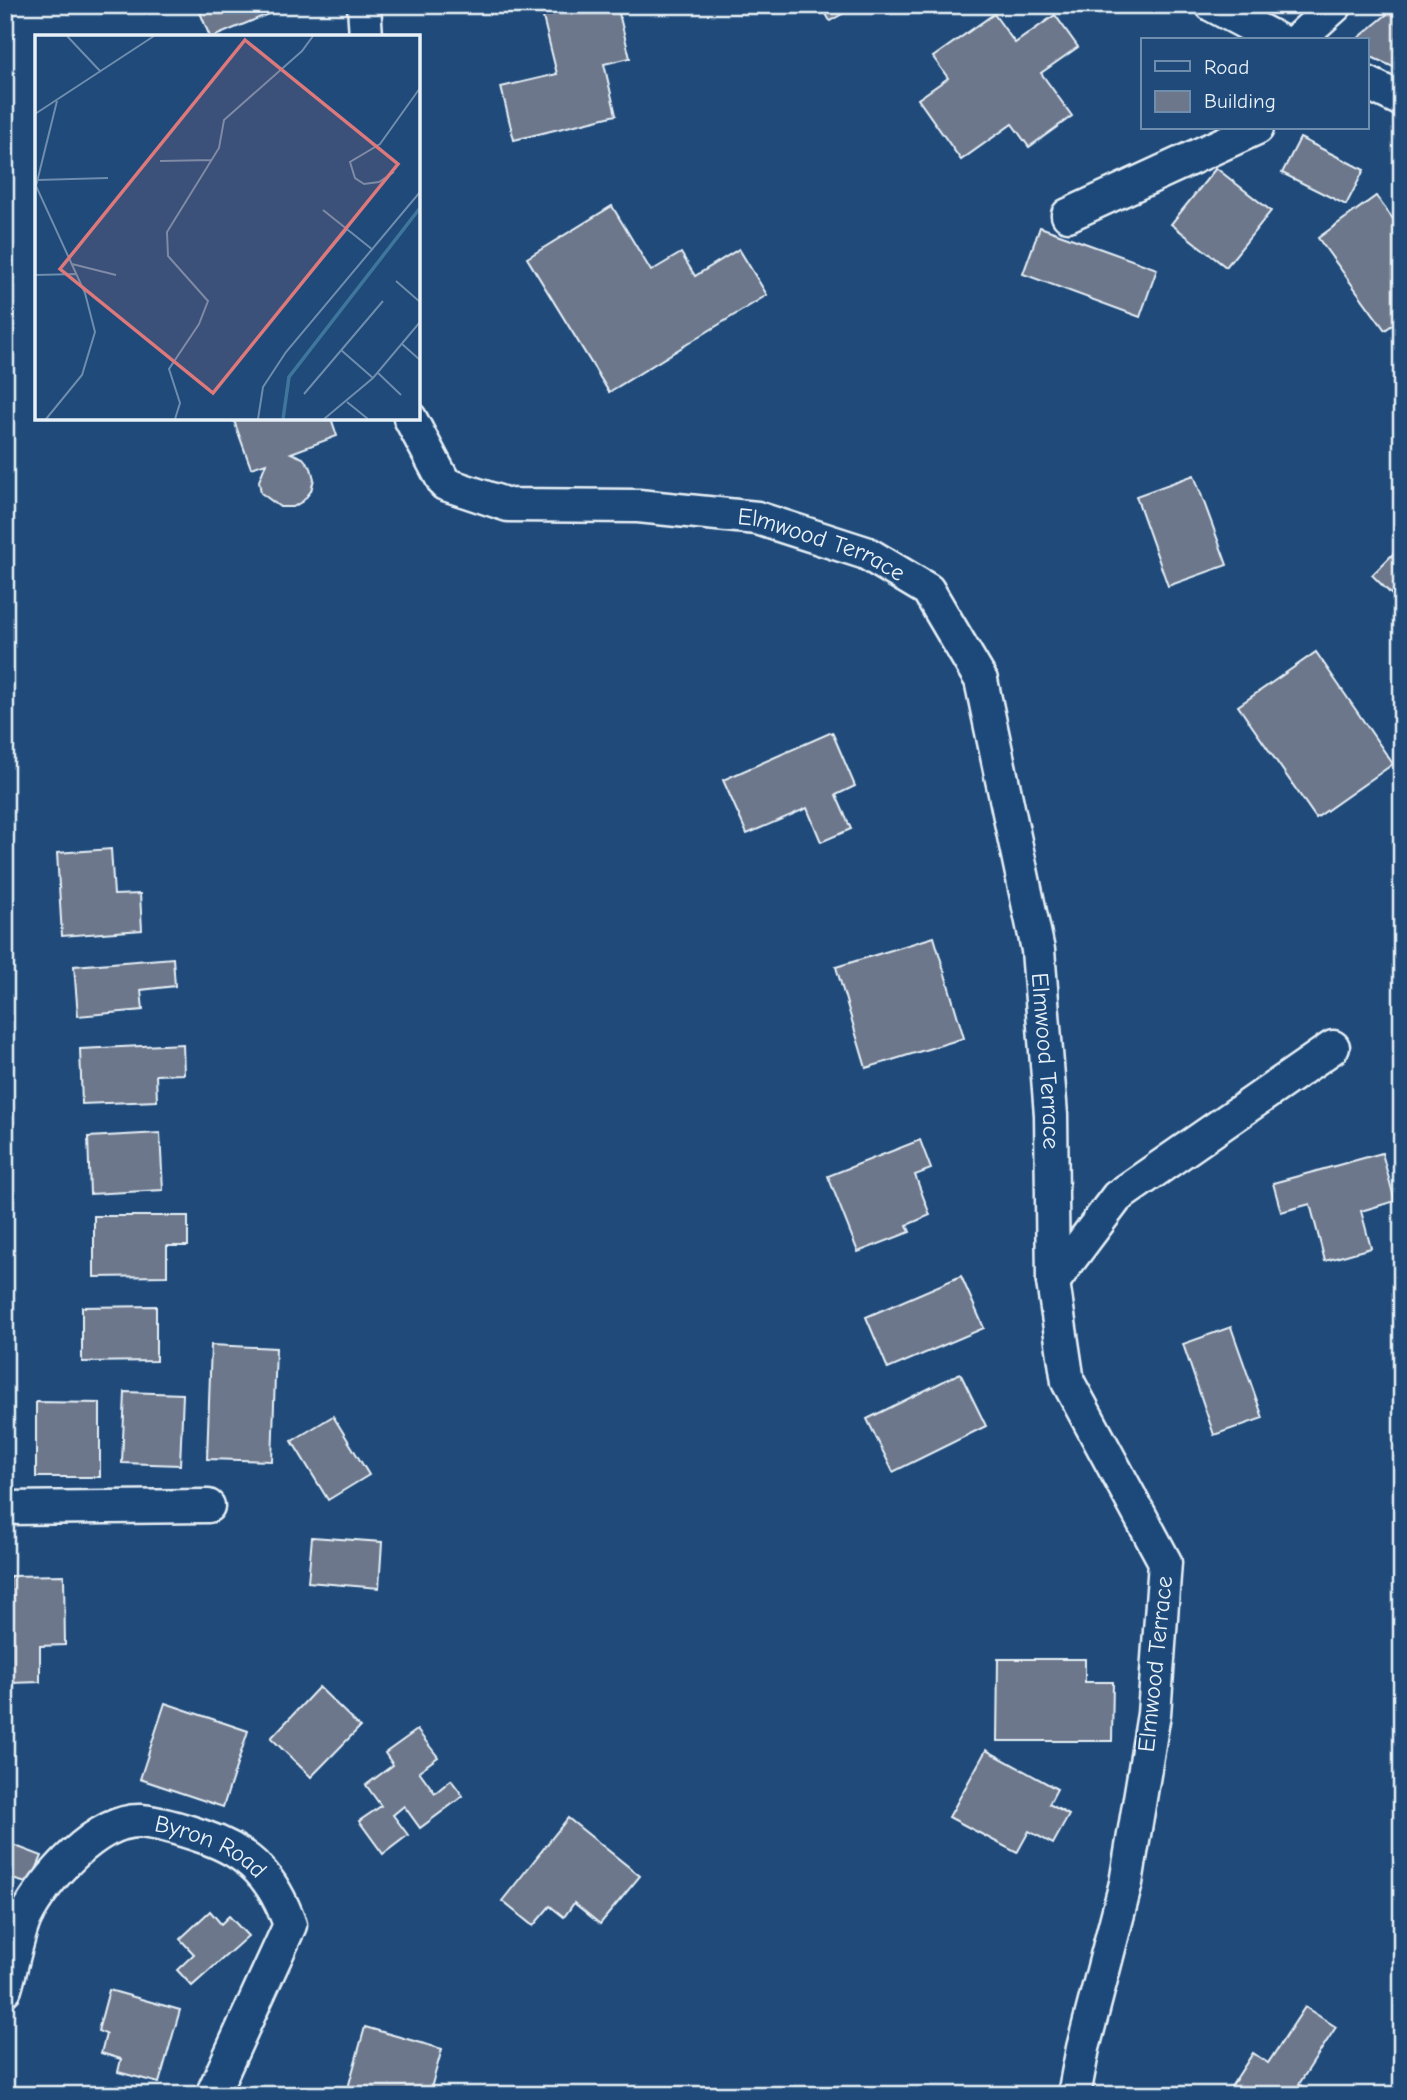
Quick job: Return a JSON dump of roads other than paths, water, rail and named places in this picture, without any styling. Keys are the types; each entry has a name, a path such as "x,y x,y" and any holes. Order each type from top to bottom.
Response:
{"street":[{"path":"364,5 366,35"},
{"path":"1212,5 1274,38"},
{"path":"1299,38 1336,5"},
{"path":"1368,83 1402,100"},
{"path":"1068,215 1253,130"},
{"name":"Elmwood Terrace","path":"411,420 445,484 508,505 638,506 757,518 866,553 928,590 981,680 1038,950 1051,1115 1053,1282 1068,1382 1165,1562 1154,1714 1126,1883 1083,2048 1074,2095"},
{"path":"1053,1282 1116,1197 1333,1047"},
{"path":"5,1508 208,1506"},
{"name":"Byron Road","path":"5,1989 26,1916 57,1871 100,1833 139,1821 176,1827 218,1842 256,1865 279,1893 290,1925 212,2095"}]}
